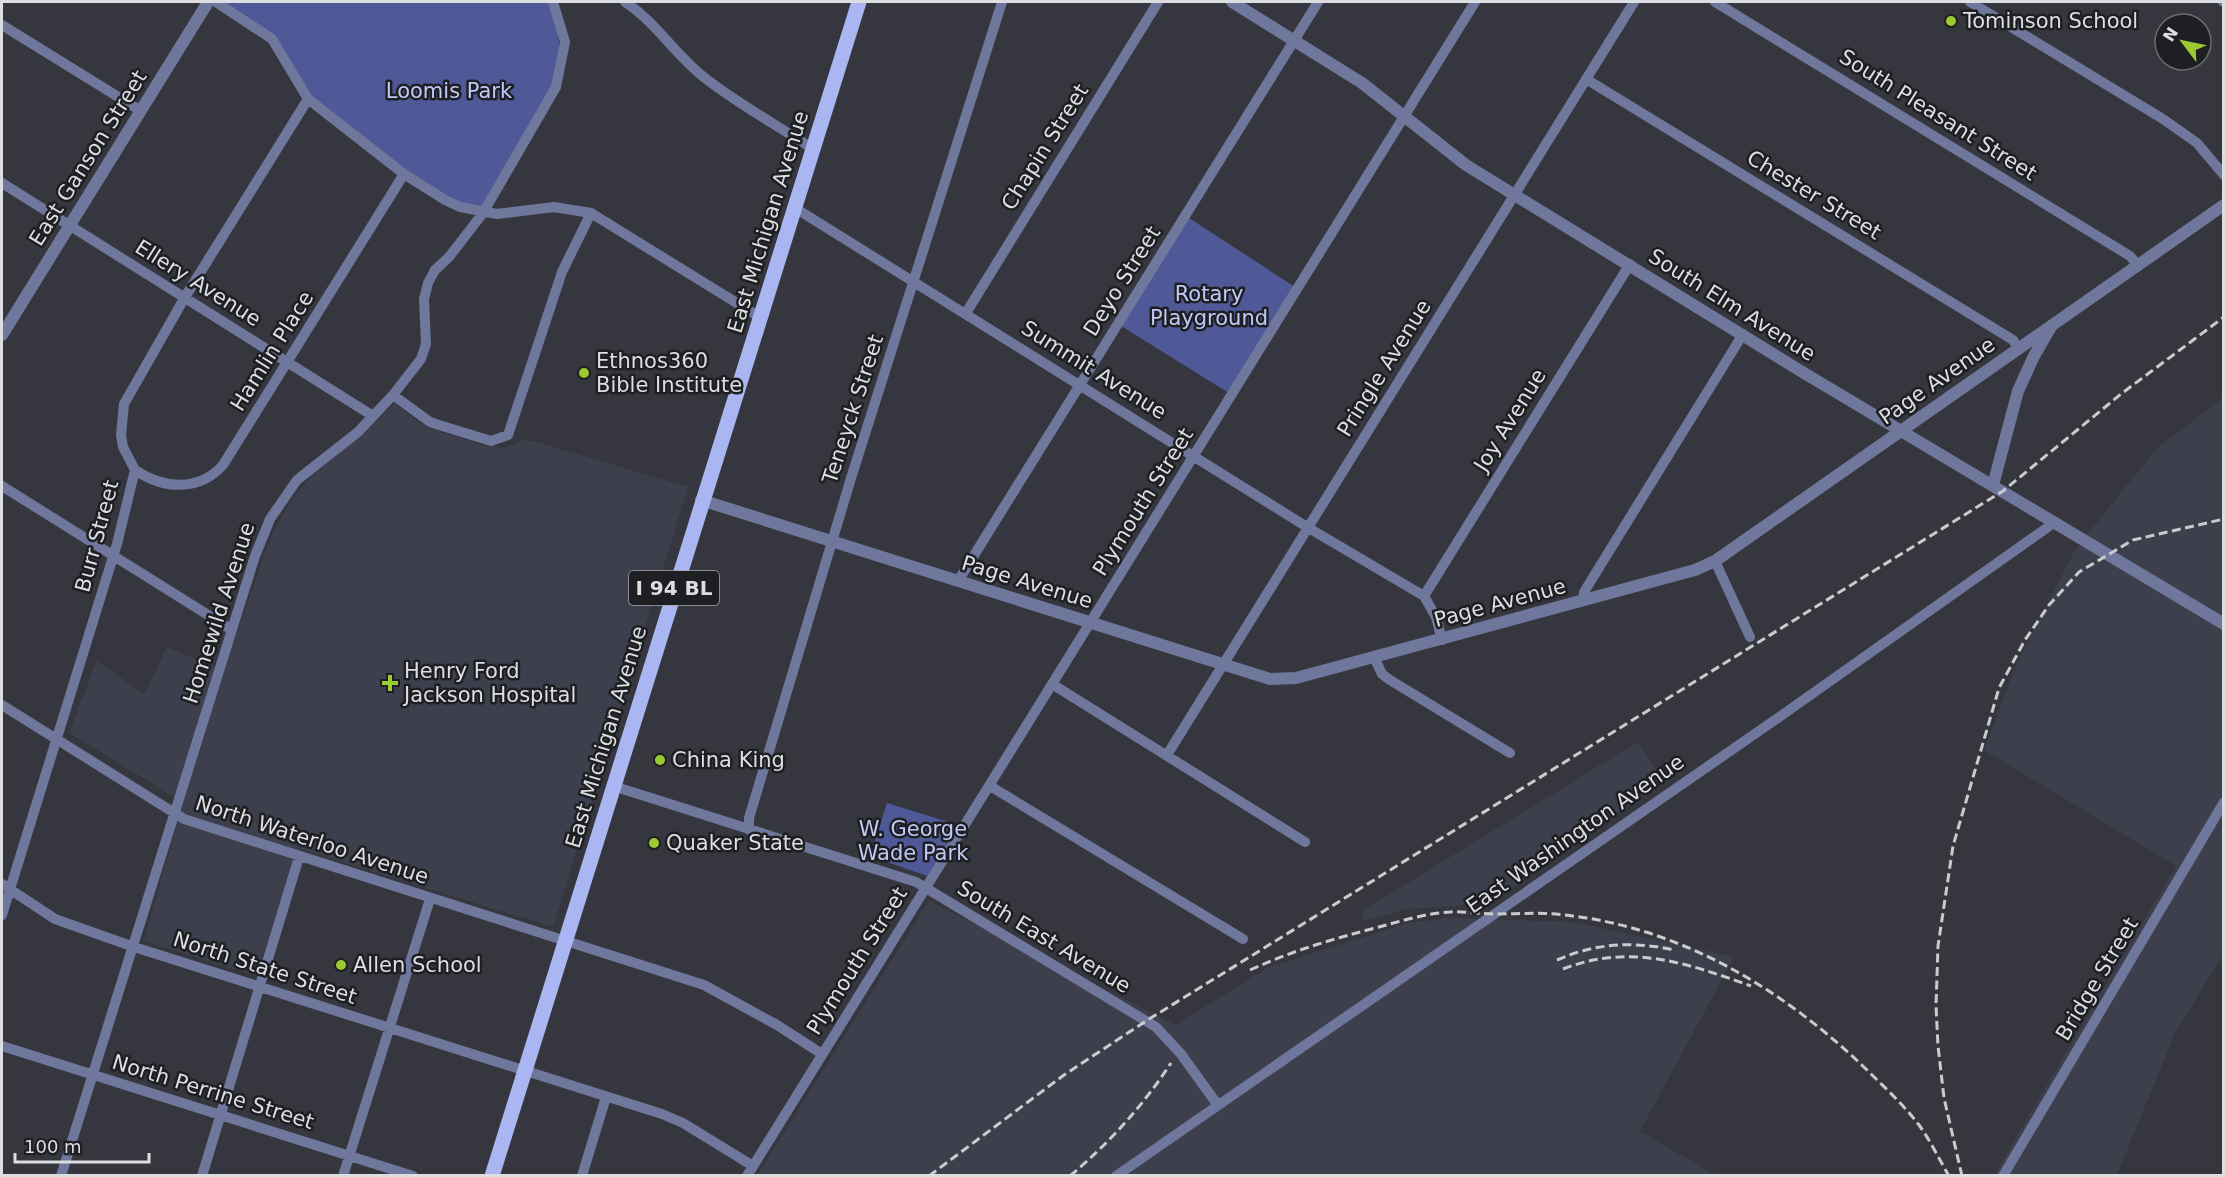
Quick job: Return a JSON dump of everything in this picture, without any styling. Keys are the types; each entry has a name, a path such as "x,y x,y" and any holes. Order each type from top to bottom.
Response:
{"main road":[{"name":"East Michigan Avenue","path":"492,1176 701,500 761,318 859,2"}],"street":[{"name":"East Ganson Street","path":"3,330 208,2"},
{"path":"216,2 272,39 308,99 404,174 445,200 483,213 498,214 554,207 591,213 761,318"},
{"name":"Homewild Avenue","path":"61,1176 255,556 283,496 297,480 358,432 373,417 411,374 424,351 426,322 424,299 428,283 435,270 469,234 483,213 556,87 565,42 553,2"},
{"path":"625,2 645,15 684,60 705,78 813,149"},
{"name":"Teneyck Street","path":"749,830 749,818 834,542 855,464 1002,2"},
{"name":"Chapin Street","path":"966,314 1158,2"},
{"name":"South Elm Avenue","path":"1232,2 1362,84 1457,159 1900,431 2223,624"},
{"name":"Deyo Street","path":"958,581 1318,2"},
{"name":"Plymouth Street","path":"750,1171 1475,2"},
{"name":"Pringle Avenue","path":"1167,755 1634,2"},
{"name":"South Pleasant Street","path":"1715,2 2130,256 2138,266"},
{"path":"1970,2 2172,125 2197,143 2223,175"},
{"path":"2,26 141,111"},
{"name":"Chester Street","path":"1586,79 2013,340 2018,348"},
{"name":"Burr Street","path":"2,915 5,887 56,740 113,556 135,470 123,447 121,435 124,404 185,297 308,99"},
{"name":"Hamlin Place","path":"135,470 157,482 184,486 213,477 223,465 288,362 404,174"},
{"name":"Ellery Avenue","path":"2,183 373,417"},
{"name":"Page Avenue","path":"701,500 1270,679 1287,680 1695,570 1715,561 2223,205"},
{"name":"Summit Avenue","path":"795,208 1308,527 1424,596"},
{"path":"393,395 430,422 491,441 503,439 511,429 562,272 591,213"},
{"name":"Joy Avenue","path":"1424,596 1630,264"},
{"path":"1993,485 2018,391 2034,356 2054,323"},
{"path":"1583,601 1584,592 1743,334"},
{"path":"2,486 231,630"},
{"name":"East Washington Avenue","path":"1116,1176 1785,713 2055,522"},
{"path":"1715,561 1750,637"},
{"path":"1424,596 1436,617 1442,640"},
{"path":"1374,657 1382,674 1390,680 1510,753"},
{"path":"1052,684 1305,842"},
{"name":"North Waterloo Avenue","path":"2,705 174,814 228,835 565,940 716,990 822,1054"},
{"name":"South East Avenue","path":"613,786 916,882 1156,1027 1181,1054 1217,1104"},
{"path":"990,786 1243,939"},
{"name":"Bridge Street","path":"2003,1176 2223,802"},
{"path":"202,1176 299,857"},
{"name":"North State Street","path":"5,887 55,919 134,947 683,1123 750,1171"},
{"path":"343,1176 430,899"},
{"name":"North Perrine Street","path":"2,1046 413,1176"},
{"path":"582,1176 606,1097"}],"shaded area":[{"path":"2223,398 2223,955 2175,1033 2117,1175 1994,1175 2176,866 1984,750 2017,663 2075,550 2157,448"},
{"name":"Henry Ford Jackson Hospital","path":"395,404 426,427 485,446 506,448 522,440 537,442 688,487 553,927 297,848 256,976 144,941 183,802 69,733 97,660 144,695 167,647 223,671 271,537 290,502 309,479"},
{"path":"1638,742 1663,780 1490,904 1407,909 1363,921 1362,911"},
{"path":"929,901 1176,1025 1267,968 1408,923 1449,918 1574,922 1734,957 1640,1131 1715,1175 757,1176"}],"green space":[{"name":"Loomis Park","path":"216,2 552,2 562,61 540,114 483,213 445,200 308,99 272,39"},
{"name":"Rotary Playground","path":"1186,216 1298,289 1232,395 1118,324"},
{"name":"W. George Wade Park","path":"887,803 958,825 927,876 870,856"}],"railway":[{"path":"929,1176 1064,1075 1146,1021 2003,491 2121,394 2224,317"},
{"path":"1962,1176 1944,1098 1938,1046 1936,1006 1938,946 1953,846 1999,688 2025,640 2049,605 2079,572 2133,540 2224,519"},
{"path":"1250,970 1330,941 1441,913 1555,914 1607,922 1648,933 1689,948 1727,966 1765,988 1834,1040 1913,1117 1949,1176"},
{"path":"1557,960 1586,950 1615,945 1644,945 1674,950"},
{"path":"1563,969 1588,961 1612,957 1658,959 1704,970 1751,986"},
{"path":"1070,1176 1125,1123 1171,1063"}],"place":[{"name":"Tominson School","path":"1951,21"},
{"name":"Ethnos360 Bible Institute","path":"584,373"},
{"name":"Henry Ford Jackson Hospital","path":"390,683"},
{"name":"China King","path":"660,760"},
{"name":"Quaker State","path":"654,843"},
{"name":"Allen School","path":"341,965"}]}
